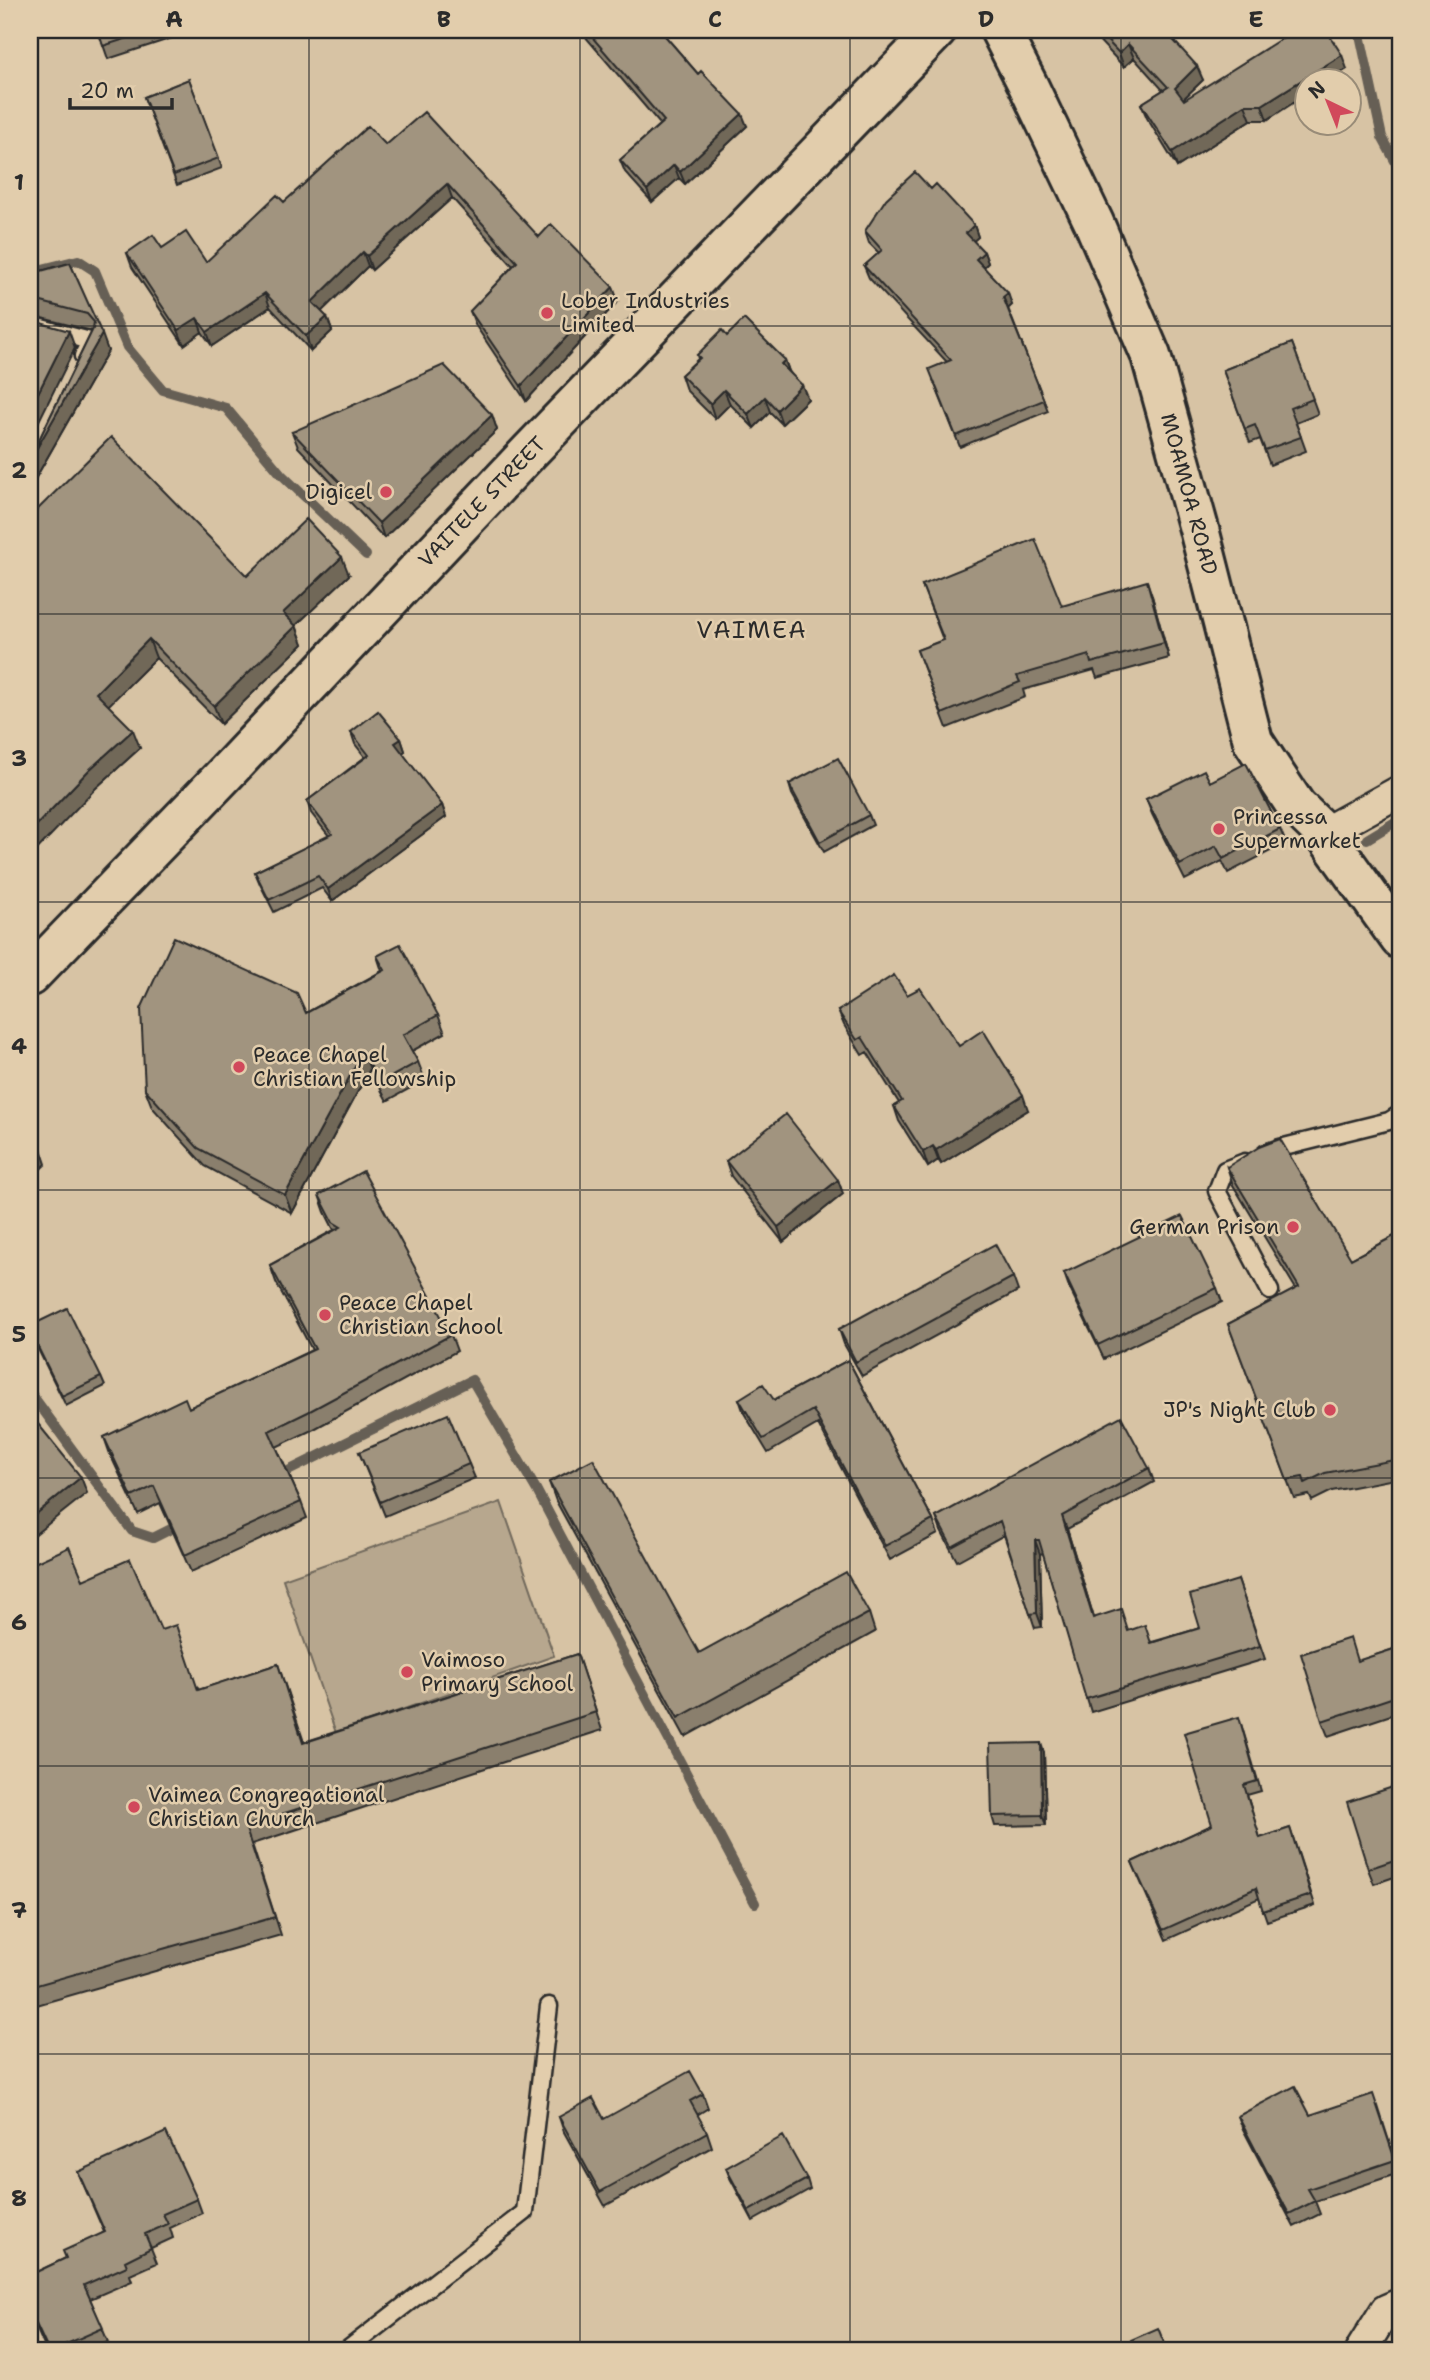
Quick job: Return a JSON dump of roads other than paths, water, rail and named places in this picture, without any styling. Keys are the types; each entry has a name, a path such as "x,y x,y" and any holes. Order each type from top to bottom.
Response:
{"main road":[{"name":"VAITELE STREET","path":"30,976 519,462 937,30"},
{"name":"MOAMOA ROAD","path":"1000,30 1094,223 1151,356 1199,528 1253,741 1296,806 1324,833 1400,939"}],"street":[{"path":"1324,833 1400,791"},
{"path":"1362,2350 1385,2310 1400,2304"}],"lane":[{"path":"30,325 90,341 78,365"},
{"path":"1270,1291 1217,1191 1224,1170 1280,1147 1389,1121 1400,1114"},
{"path":"347,2350 525,2212 549,2006"}],"waterway":[{"path":"1359,30 1382,137 1400,170"},
{"path":"30,272 78,260 95,271 127,347 163,390 226,408 281,474 366,555"},
{"path":"1367,839 1400,819"},
{"path":"276,1477 472,1380 536,1489 755,1903"},
{"path":"30,1392 132,1531 153,1538 183,1523"}],"place":[{"name":"Lober Industries Limited","path":"547,313"},
{"name":"Digicel","path":"386,492"},
{"name":"Princessa Supermarket","path":"1219,829"},
{"name":"Peace Chapel Christian Fellowship","path":"239,1067"},
{"name":"German Prison","path":"1293,1227"},
{"name":"Peace Chapel Christian School","path":"325,1315"},
{"name":"JP's Night Club","path":"1330,1410"},
{"name":"Vaimoso Primary School","path":"407,1672"},
{"name":"Vaimea Congregational Christian Church","path":"134,1807"}],"district":[{"name":"VAIMEA","path":"752,630"}]}
